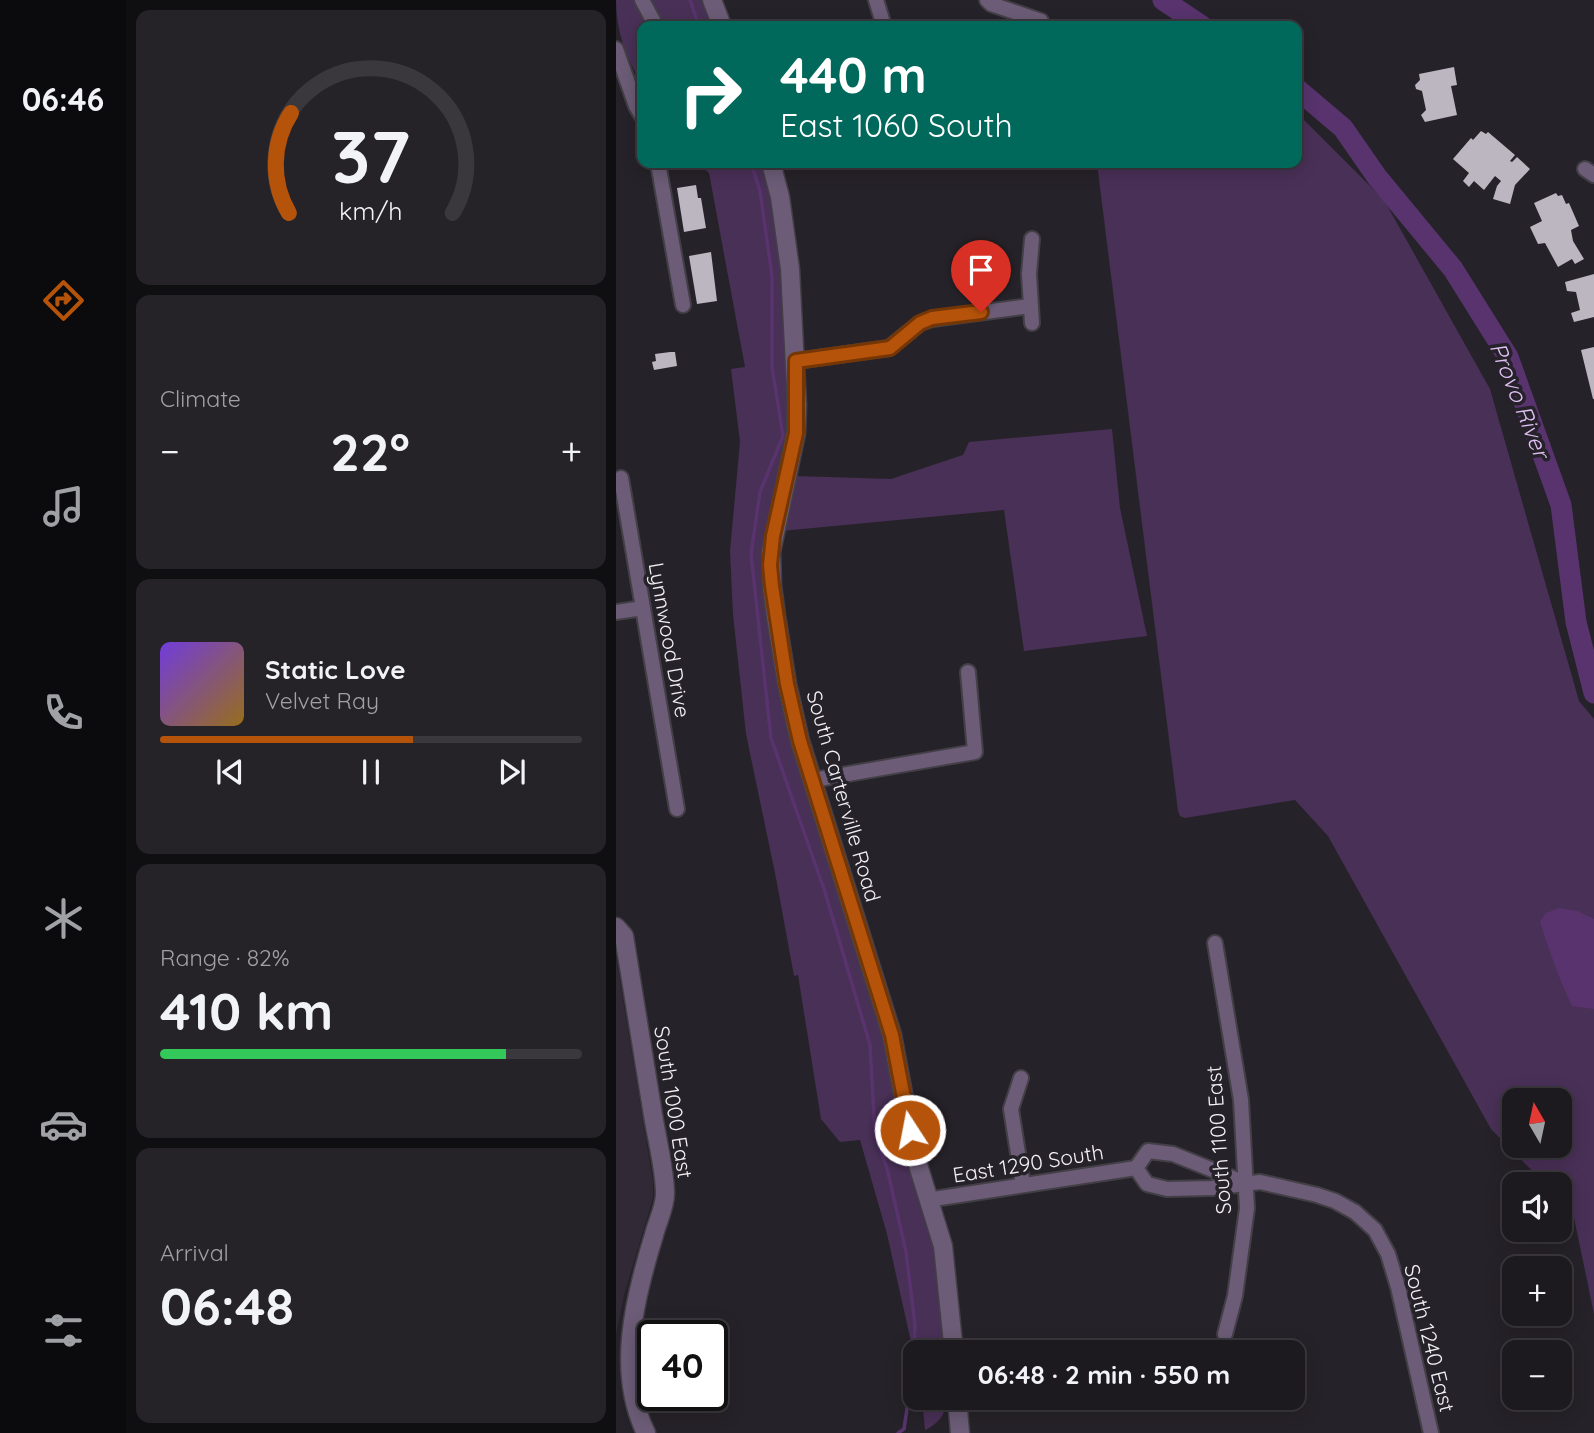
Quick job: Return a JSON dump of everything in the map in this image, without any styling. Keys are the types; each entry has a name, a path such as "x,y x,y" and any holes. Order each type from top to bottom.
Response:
{"street":[{"path":"642,0 653,21"},
{"path":"712,0 720,21"},
{"path":"876,0 882,21"},
{"path":"987,0 991,4 1041,21"},
{"path":"616,49 637,108"},
{"path":"659,168 683,305"},
{"name":"South Carterville Road","path":"772,168 780,197 790,269 796,361 796,433 776,518 770,565 787,684 800,741 892,1035 914,1152 943,1246 953,1340"},
{"path":"1032,239 1032,323"},
{"path":"796,361 890,348 920,323 932,318 1030,306"},
{"name":"Lynnwood Drive","path":"621,478 677,809"},
{"path":"616,612 643,608"},
{"path":"813,780 975,752 968,672"},
{"name":"South 1000 East","path":"616,927 624,936 666,1196 623,1340 622,1378 630,1407 646,1433"},
{"name":"South 1100 East","path":"1215,943 1241,1100 1247,1208 1235,1296 1225,1334"},
{"path":"1021,1078 1011,1109 1023,1185"},
{"name":"East 1290 South","path":"927,1200 1136,1168 1148,1151 1172,1154 1245,1183"},
{"name":"East 1290 South","path":"1136,1168 1147,1184 1167,1189 1212,1188 1245,1183"},
{"name":"South 1240 East","path":"1245,1183 1260,1182 1335,1200 1375,1230 1388,1254 1398,1287 1431,1433"},
{"path":"958,1410 960,1433"}],"shaded area":[{"path":"616,0 635,0 648,21 637,21 637,75 623,44"},
{"path":"650,0 705,0 712,21 660,21"},
{"path":"1302,118 1384,200 1490,389 1579,701 1594,719 1594,1314 1572,1212 1572,1172 1533,1172 1519,1158 1572,1158 1572,1088 1502,1088 1502,1140 1491,1129 1328,836 1295,800 1185,818 1180,816 1098,168 1302,168"},
{"path":"703,168 766,168 778,214 787,322 790,413 771,623 874,990 934,1240 945,1340 911,1340 887,1234 860,1140 840,1142 821,1119 798,975 794,976 746,734 733,614 730,551 740,442 731,369 745,367 709,173"},
{"path":"1112,429 1120,508 1147,636 1024,651 1004,510 781,531 795,476 891,479 963,455 969,442"},
{"path":"1559,908 1577,911 1594,919 1594,1009 1572,1006 1547,943 1540,922 1546,913"},
{"path":"616,957 653,1182 653,1198 624,1295 616,1334"},
{"path":"923,1410 944,1410 941,1417 925,1430"}],"building":[{"path":"1454,67 1457,85 1451,86 1457,115 1425,122 1421,115 1426,110 1422,91 1416,89 1415,85 1420,80 1419,74"},
{"path":"1481,131 1486,134 1488,132 1515,155 1510,161 1517,157 1530,169 1515,185 1510,204 1493,199 1501,181 1495,176 1484,190 1474,181 1469,187 1463,181 1469,173 1453,159 1471,138 1473,140"},
{"path":"696,185 706,228 684,232 677,188"},
{"path":"1556,193 1558,196 1562,195 1566,204 1569,203 1579,226 1571,230 1573,241 1584,259 1575,264 1572,259 1558,267 1545,243 1538,244 1530,227 1542,221 1534,203"},
{"path":"711,252 717,301 697,304 689,256"},
{"path":"1594,274 1594,317 1574,322 1571,313 1580,310 1576,292 1567,291 1565,282"},
{"path":"1594,347 1594,399 1593,399 1581,350"},
{"path":"675,352 677,366 654,370 652,362 656,361 655,354"}],"waterway":[{"path":"690,0 697,21"},
{"name":"Provo River","path":"1163,0 1194,21"},
{"name":"Provo River","path":"1302,93 1343,128 1377,177 1453,269 1508,357 1561,505 1576,622 1594,693"},
{"path":"753,168 760,191 772,276 772,367 783,436 760,492 751,554 771,738 825,892 870,1045 875,1135 887,1168 906,1252 915,1325 913,1368 904,1429 898,1433"}],"route":[{"path":"910,1130 892,1035 800,741 776,616 771,552 796,433 796,361 890,348 920,323 932,318 981,312"}]}
